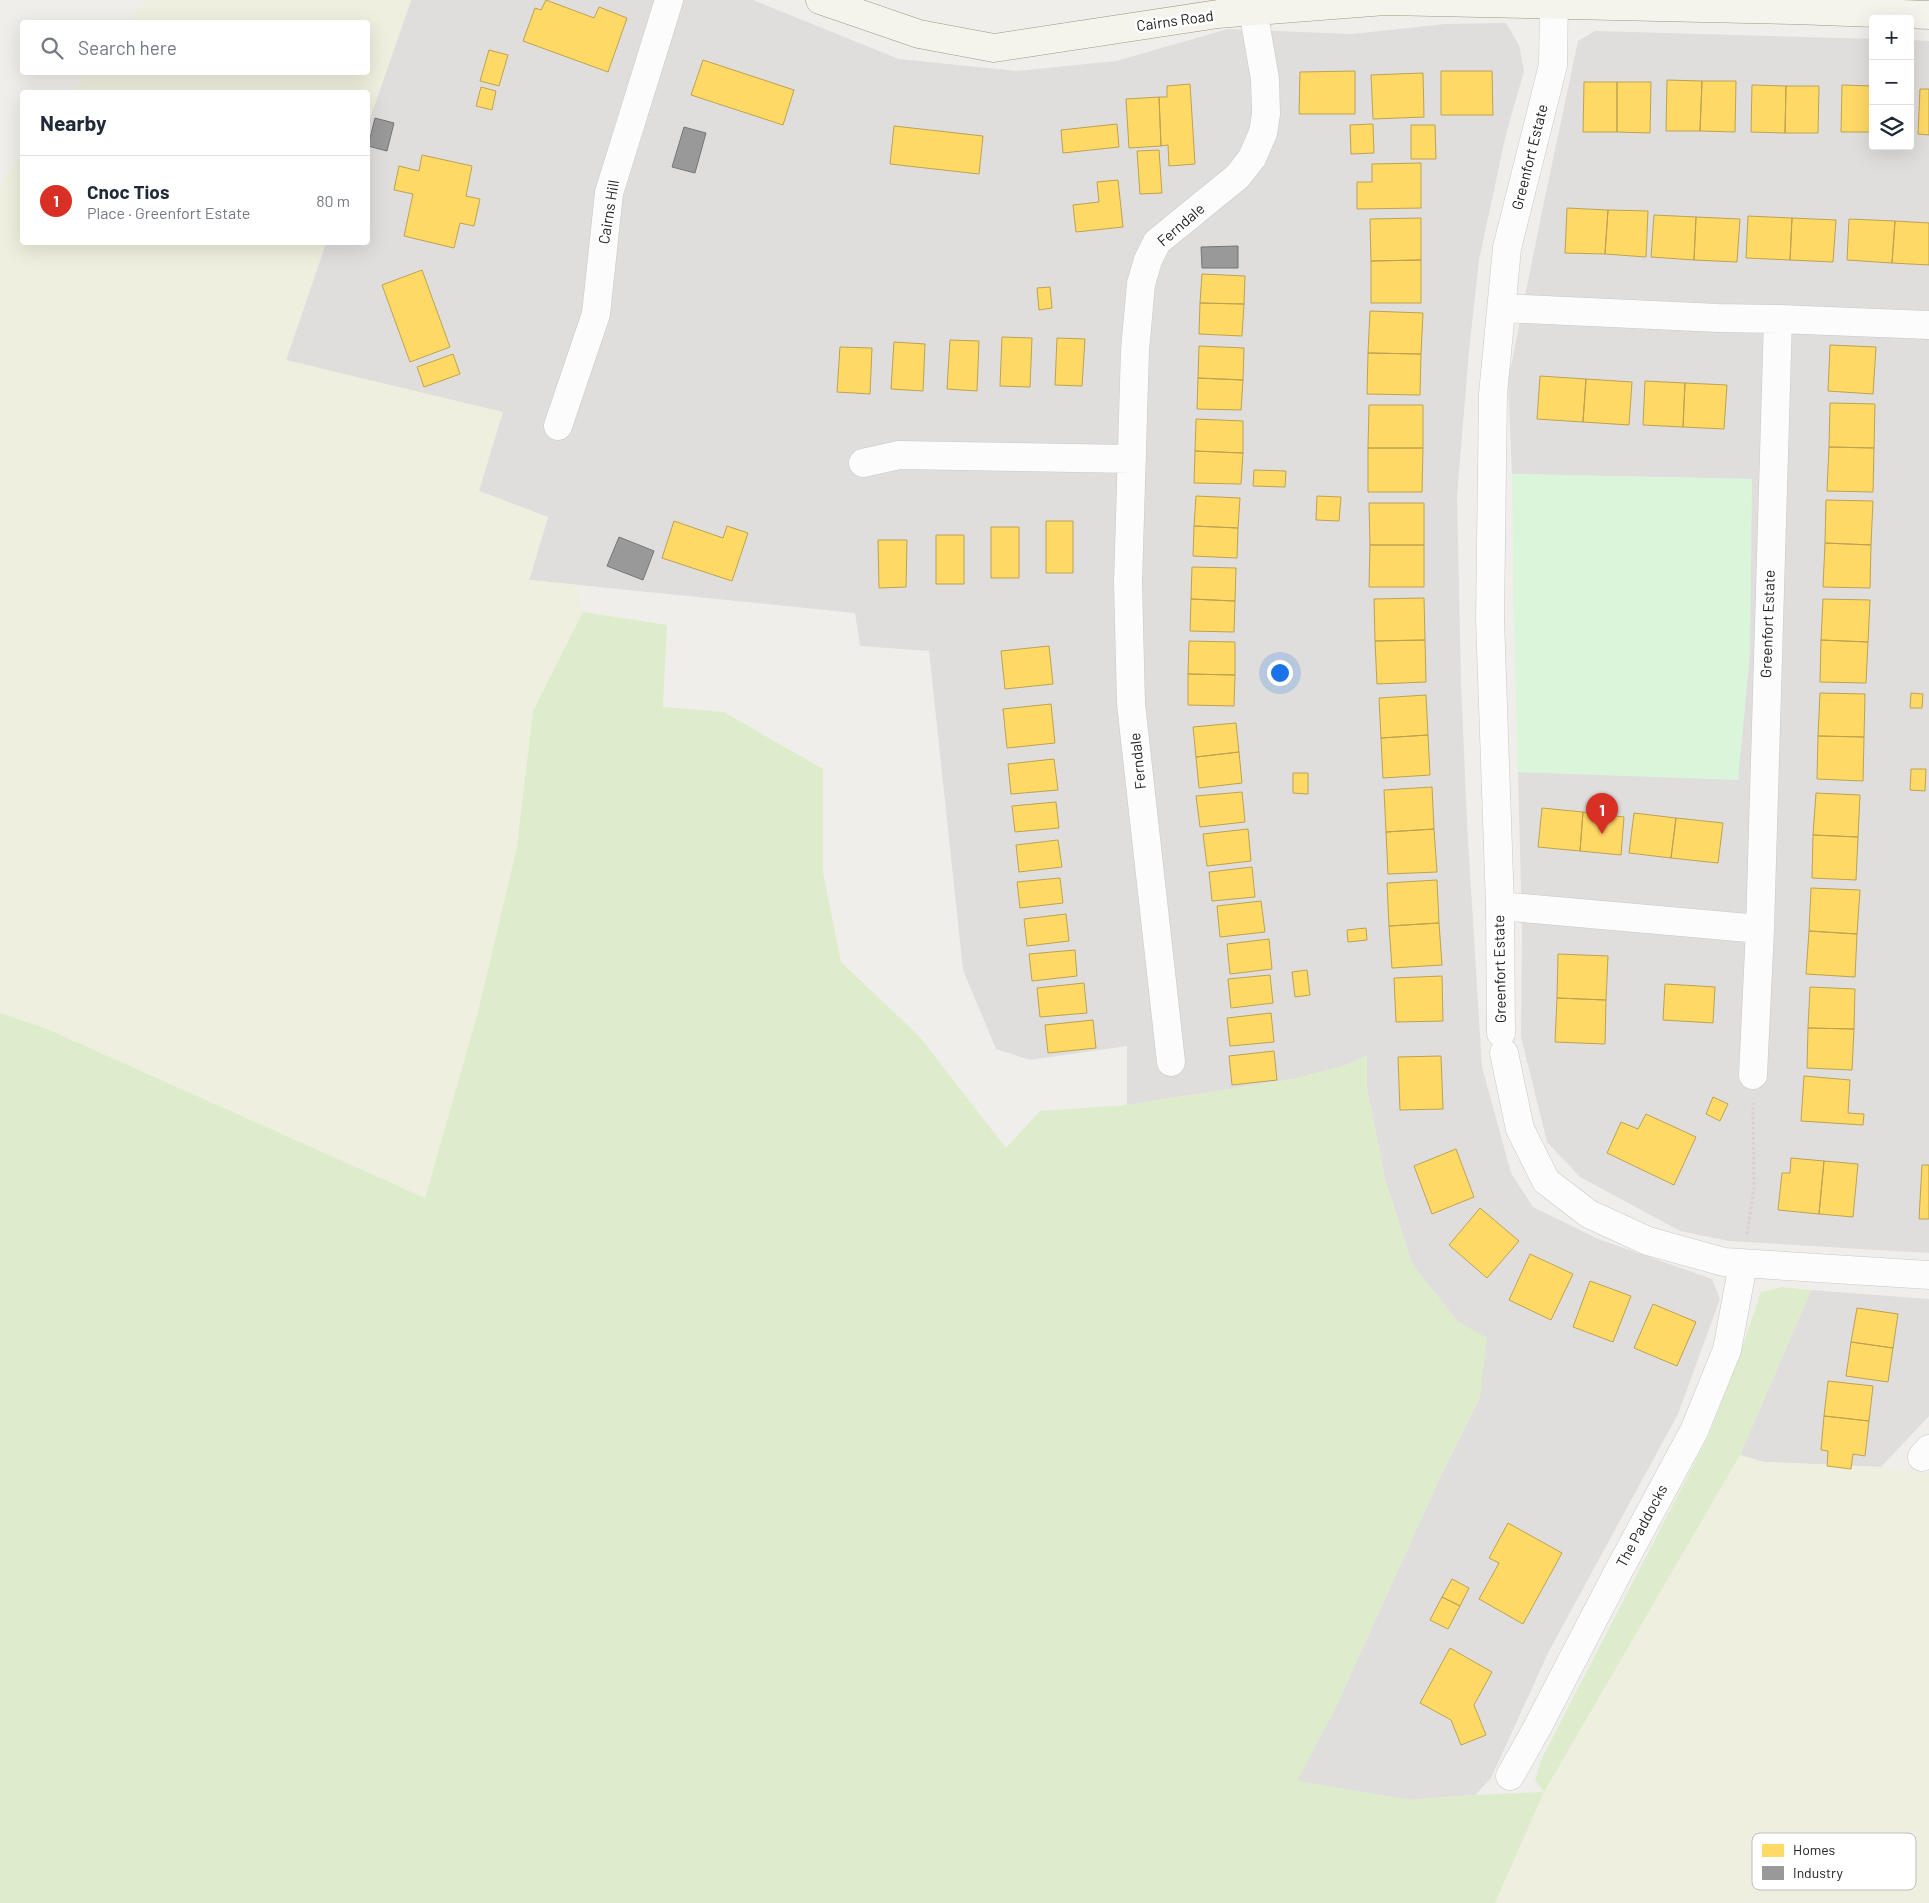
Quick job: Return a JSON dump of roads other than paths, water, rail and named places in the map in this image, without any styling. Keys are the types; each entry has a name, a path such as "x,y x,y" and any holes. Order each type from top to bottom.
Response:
{"street":[{"name":"Cairns Hill","path":"558,426 596,314 609,193 669,0"},
{"name":"Cairns Road","path":"820,0 919,34 994,48 1253,10 1385,1 1554,2 1929,14"},
{"name":"Greenfort Estate","path":"1554,2 1553,64 1507,248 1493,394 1490,610 1500,906 1502,1043 1520,1129 1546,1181 1589,1214 1648,1241 1724,1262 1743,1264"},
{"name":"Ferndale","path":"1171,1062 1132,704 1128,583 1135,350 1141,284 1148,260 1157,242 1238,176 1252,158 1263,133 1266,114 1265,79 1253,10"},
{"path":"1502,308 1929,325"},
{"name":"Greenfort Estate","path":"1753,1075 1760,930 1778,319"},
{"path":"862,463 899,455 1132,459"},
{"name":"Greenfort Estate","path":"1500,906 1760,930"},
{"path":"1743,1264 1929,1275"},
{"name":"The Paddocks","path":"1510,1776 1694,1431 1727,1350 1743,1264"}],"place":[{"name":"Cnoc Tios","path":"1602,834"}]}
